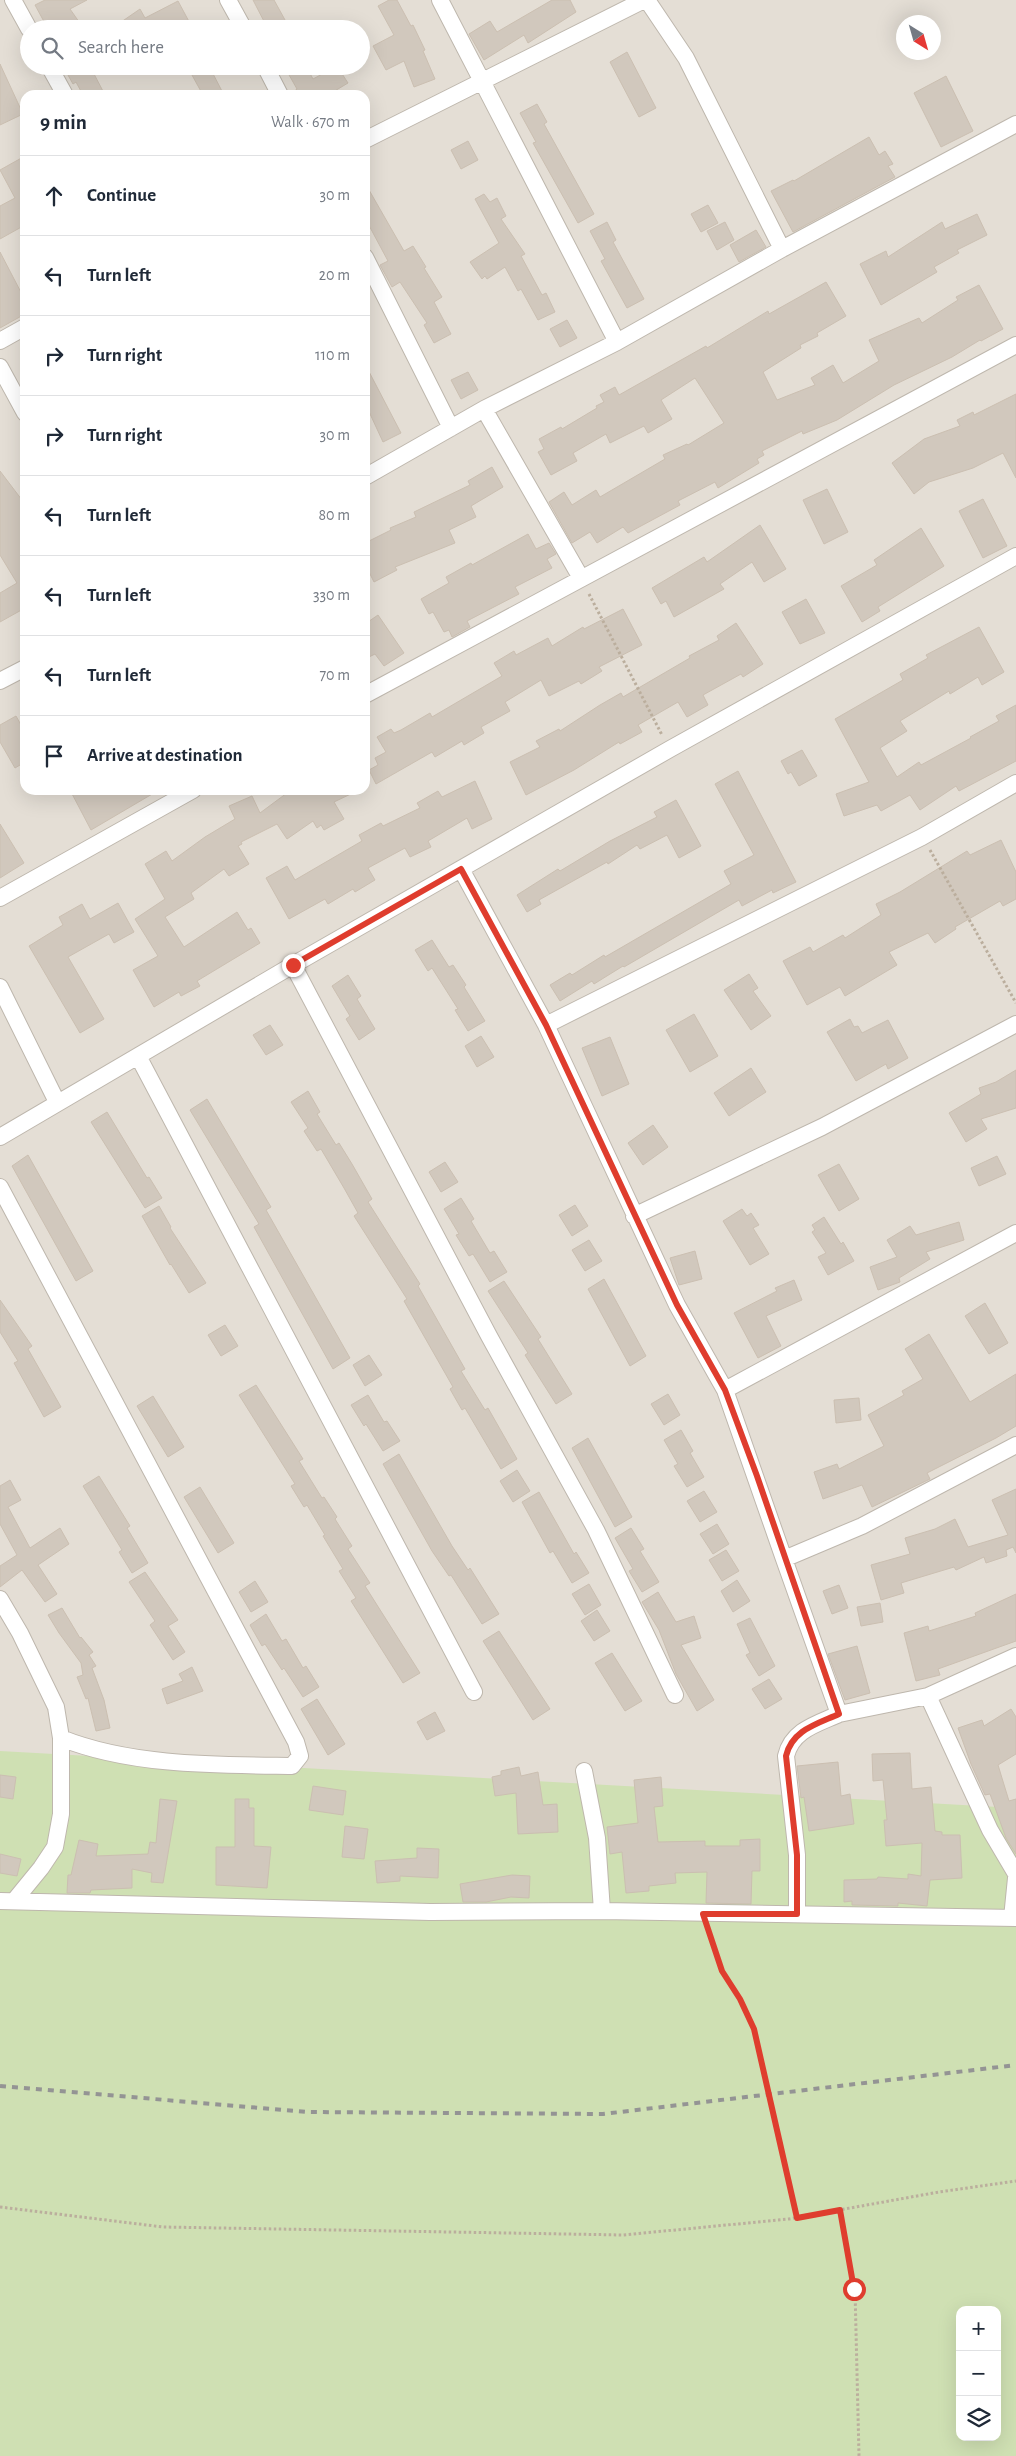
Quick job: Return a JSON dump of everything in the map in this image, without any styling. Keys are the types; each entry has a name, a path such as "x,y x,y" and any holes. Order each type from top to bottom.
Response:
{"street":[{"path":"13,0 24,20"},
{"path":"228,0 239,20"},
{"path":"440,0 617,342"},
{"path":"370,138 646,0 686,58 782,249"},
{"path":"55,75 62,90"},
{"path":"269,75 277,90"},
{"path":"370,474 484,409 617,342 782,249 1016,124"},
{"path":"370,267 451,428"},
{"path":"0,341 20,330"},
{"path":"370,692 1016,344"},
{"path":"0,367 20,404"},
{"path":"484,409 580,578"},
{"path":"0,1137 293,965 670,749 1016,556"},
{"path":"0,681 20,671"},
{"path":"546,1025 922,836 1016,784"},
{"path":"0,898 184,795"},
{"path":"461,869 546,1025 677,1305 725,1390 757,1476 839,1714"},
{"path":"293,965 489,1336 596,1530 675,1695"},
{"path":"0,987 57,1102"},
{"path":"634,1216 822,1127 1016,1024"},
{"path":"138,1056 474,1692"},
{"path":"0,1187 296,1742 300,1756 292,1766 170,1761 125,1757 87,1748 61,1738"},
{"path":"725,1390 1016,1233"},
{"path":"784,1558 862,1526 1016,1445"},
{"path":"0,1599 20,1633 56,1708 61,1738 61,1814 55,1847 7,1901"},
{"path":"797,1914 797,1855 786,1756 788,1745 795,1736 839,1714 928,1696 1016,1656"},
{"path":"928,1696 990,1830 1016,1874"},
{"path":"584,1771 597,1838 602,1911"},
{"path":"7,1901 430,1912 602,1911 1014,1918 1016,1878"}],"path":[{"path":"580,578 670,749"},
{"path":"922,836 1016,1003"},
{"path":"703,1914 722,1971 740,1999 754,2029 797,2218"},
{"path":"0,2207 163,2227 622,2235 797,2218 1016,2181"},
{"path":"840,2210 854,2289 860,2456"}],"shaded area":[{"path":"0,0 1016,0 1016,1952 0,1955"}],"green space":[{"path":"0,1751 1016,1808 1016,2456 0,2456"}],"building":[{"path":"45,0 87,0 70,9 78,20 43,20 35,5"},
{"path":"253,0 274,0 285,20 263,20"},
{"path":"389,0 397,0 411,26 413,25 425,50 423,51 435,79 414,87 404,61 386,70 373,46 394,35 378,6"},
{"path":"552,0 570,0 576,12 528,43 524,35 484,60 469,34 490,21 497,32"},
{"path":"178,1 188,20 124,20 140,9 145,18"},
{"path":"627,52 656,108 639,117 610,62"},
{"path":"0,64 20,107 20,115 0,125"},
{"path":"68,75 95,75 102,90 80,90 76,82 73,84"},
{"path":"192,75 214,75 221,90 200,90"},
{"path":"289,75 311,75 313,79 320,75 343,75 348,83 336,90 296,90"},
{"path":"946,76 973,131 941,147 914,93"},
{"path":"537,104 547,122 544,124 594,214 578,223 533,143 536,142 520,113"},
{"path":"869,137 879,155 885,151 893,164 888,166 895,177 793,232 771,191 794,181"},
{"path":"468,141 478,160 461,169 451,150"},
{"path":"20,159 20,228 0,239 0,206 15,198 0,170"},
{"path":"370,192 404,251 413,246 426,267 424,268 442,297 434,302 451,334 434,343 424,325 427,323 400,282 392,287 380,265 388,261 370,227"},
{"path":"484,194 490,202 497,198 506,216 501,219 525,254 521,256 542,295 546,293 555,312 538,320 521,289 518,291 505,267 487,279 485,276 482,279 470,262 499,243 475,199"},
{"path":"708,205 718,223 701,232 691,214"},
{"path":"977,214 987,235 957,250 959,253 934,267 937,272 881,305 860,264 886,251 888,257 942,222 945,229"},
{"path":"607,222 616,240 613,242 644,299 627,308 601,261 605,259 590,231"},
{"path":"725,222 734,240 717,250 707,231"},
{"path":"756,230 766,247 739,262 730,245"},
{"path":"0,252 20,290 20,317 0,328"},
{"path":"826,282 846,316 817,333 818,336 800,345 801,348 763,372 777,400 815,385 811,378 833,365 843,383 879,361 869,340 919,318 922,323 958,300 956,297 979,285 1003,329 952,357 894,385 837,420 803,434 802,431 762,451 764,455 757,459 759,463 718,488 715,482 678,501 680,505 628,533 623,527 597,543 590,532 572,543 549,502 564,492 572,505 596,490 600,497 665,459 663,455 688,445 724,423 695,378 661,400 672,419 648,433 644,426 610,443 606,434 573,453 577,461 551,475 538,452 544,449 539,439 561,427 562,429 597,408 596,406 604,402 600,395 615,387 619,395 706,346 707,348 768,311 769,314"},
{"path":"567,320 577,338 560,347 550,329"},
{"path":"468,372 478,390 461,399 451,380"},
{"path":"370,374 401,433 383,442 370,414"},
{"path":"1016,394 1016,478 1003,453 973,468 929,482 914,494 892,463 924,439 960,426 957,420 973,412 974,415"},
{"path":"492,467 503,487 471,506 476,517 449,530 455,543 395,567 397,570 374,582 370,574 370,540 391,530 390,528 416,517 414,512 470,485 468,481"},
{"path":"0,471 20,497 20,611 0,622 0,593 17,583 0,555"},
{"path":"827,489 848,532 824,544 803,500"},
{"path":"983,499 1007,546 983,558 959,511"},
{"path":"760,525 786,569 764,582 752,562 720,584 724,589 674,617 666,601 661,604 652,588 704,557 707,562"},
{"path":"921,528 944,566 878,607 880,611 862,622 841,586 877,565 874,560"},
{"path":"528,534 536,549 549,543 556,554 547,559 552,568 515,587 519,594 467,621 470,627 452,637 449,630 444,632 433,612 429,614 421,599 449,583 446,577"},
{"path":"806,599 825,633 800,644 782,612"},
{"path":"623,609 642,645 599,667 602,671 581,684 579,681 549,696 541,680 505,702 510,711 481,727 484,733 464,745 462,741 435,757 432,752 376,784 370,769 378,765 375,758 386,752 377,737 391,729 394,733 401,730 430,713 432,717 502,676 494,663 514,651 516,655 548,638 552,646 583,627 584,629"},
{"path":"378,615 404,653 384,666 375,654 370,656 370,621"},
{"path":"736,623 763,664 743,677 741,674 703,695 708,705 687,717 678,702 638,725 642,732 620,744 619,742 574,770 526,795 510,762 540,747 536,741 559,729 560,731 621,693 623,697 690,658 689,656 719,640 717,636"},
{"path":"979,627 1004,672 982,685 978,677 950,694 949,691 900,721 907,731 880,748 897,777 919,762 921,765 971,738 999,721 996,716 1016,705 1016,761 959,791 956,786 920,810 910,795 881,811 877,805 844,816 836,794 869,782 835,719 903,680 900,674 928,658 926,655"},
{"path":"16,716 20,723 20,765 15,768 0,742 0,725"},
{"path":"802,750 817,776 799,786 791,772 788,774 781,761"},
{"path":"738,771 796,882 773,893 772,890 742,906 739,900 594,984 592,981 560,1001 550,985 570,973 572,975 604,955 605,957 731,884 724,871 754,855 715,784"},
{"path":"475,781 492,819 472,829 467,818 428,841 431,847 410,857 405,848 368,868 375,880 355,892 353,889 328,904 325,899 289,919 266,878 287,866 295,880 362,841 359,835 381,823 383,826 420,808 417,803 438,791 442,797"},
{"path":"73,795 150,795 91,830"},
{"path":"284,795 349,795 334,802 344,819 324,830 321,825 317,828 313,821 287,839 277,824 241,842 242,844 238,846 249,864 229,876 224,869 191,893 194,899 165,917 184,947 237,912 248,930 251,928 260,943 197,981 200,986 181,996 179,992 154,1007 133,970 158,956 135,919 165,899 145,864 166,851 172,861 205,837 235,819 229,806 252,796 260,813"},
{"path":"676,800 701,846 679,858 667,835 640,849 637,845 608,864 607,862 539,900 541,904 527,912 517,895 558,869 560,871 610,841 657,817 654,812"},
{"path":"0,824 24,863 0,878"},
{"path":"1001,840 1016,872 1016,899 1003,906 1000,901 955,927 956,929 935,943 928,933 889,952 897,965 845,996 840,987 807,1005 783,961 810,947 813,952 843,935 845,938 881,915 876,904 900,892 967,851 970,855"},
{"path":"118,903 134,932 114,943 109,934 68,957 104,1019 80,1033 29,946 63,925 59,917 82,904 90,919"},
{"path":"432,940 449,967 453,965 485,1021 468,1031 455,1010 458,1009 432,968 428,971 415,950"},
{"path":"749,974 758,988 753,991 771,1016 751,1030 724,990"},
{"path":"348,975 361,996 357,999 375,1029 359,1040 346,1019 350,1016 332,986"},
{"path":"694,1014 718,1056 690,1072 666,1030"},
{"path":"850,1019 854,1027 858,1026 862,1033 888,1020 908,1058 888,1069 886,1064 856,1081 827,1032"},
{"path":"270,1025 283,1045 266,1055 253,1035"},
{"path":"481,1036 494,1057 477,1067 465,1046"},
{"path":"610,1037 629,1084 602,1096 582,1048"},
{"path":"751,1068 766,1092 729,1116 714,1093"},
{"path":"1016,1070 1016,1108 981,1119 987,1129 966,1142 949,1113 981,1094 979,1088 996,1082"},
{"path":"308,1091 320,1112 317,1114 336,1145 339,1143 372,1199 368,1202 420,1284 418,1286 465,1369 461,1371 485,1410 488,1408 517,1459 501,1469 465,1408 462,1410 450,1389 453,1387 404,1301 407,1299 354,1216 358,1213 344,1188 321,1149 317,1151 304,1131 308,1128 291,1102"},
{"path":"207,1099 271,1207 266,1210 350,1358 333,1369 254,1227 259,1224 190,1110"},
{"path":"107,1112 147,1178 149,1177 162,1198 145,1208 91,1122"},
{"path":"653,1125 668,1147 643,1165 628,1143"},
{"path":"28,1155 93,1271 76,1281 12,1166"},
{"path":"997,1156 1006,1174 979,1186 971,1168"},
{"path":"445,1162 458,1182 441,1192 429,1172"},
{"path":"839,1164 859,1199 839,1211 818,1175"},
{"path":"461,1198 474,1219 471,1221 490,1253 494,1251 507,1272 490,1282 473,1254 469,1256 456,1235 459,1234 444,1209"},
{"path":"575,1205 588,1226 572,1236 559,1215"},
{"path":"159,1206 170,1228 206,1283 189,1293 170,1265 142,1216"},
{"path":"742,1209 747,1216 751,1213 759,1225 753,1228 769,1254 750,1265 723,1221"},
{"path":"824,1217 841,1244 843,1242 854,1261 828,1275 818,1257 826,1253 812,1232 815,1230 812,1225"},
{"path":"959,1222 964,1240 926,1252 930,1259 899,1278 900,1282 878,1290 870,1267 897,1257 887,1240 910,1226 916,1235"},
{"path":"589,1240 602,1261 585,1271 572,1250"},
{"path":"695,1251 702,1279 679,1285 670,1258"},
{"path":"604,1279 646,1356 630,1366 588,1289"},
{"path":"794,1280 802,1300 766,1316 781,1346 758,1358 734,1313 777,1291 775,1288"},
{"path":"504,1281 541,1337 538,1339 572,1394 556,1404 525,1355 528,1353 488,1291"},
{"path":"0,1300 32,1346 28,1349 61,1407 44,1417 14,1363 18,1361 0,1332"},
{"path":"985,1303 1008,1343 989,1354 965,1316"},
{"path":"225,1325 238,1346 221,1356 208,1335"},
{"path":"929,1334 970,1402 1016,1374 1016,1426 927,1473 930,1479 872,1507 862,1485 823,1499 814,1472 837,1464 839,1469 884,1446 868,1415 904,1395 902,1391 923,1379 905,1349"},
{"path":"369,1355 382,1375 365,1386 353,1365"},
{"path":"256,1385 303,1459 299,1461 322,1498 324,1497 337,1517 335,1519 352,1546 348,1549 370,1583 365,1586 420,1673 403,1683 351,1601 356,1598 339,1571 343,1569 323,1536 325,1535 307,1505 304,1507 291,1486 295,1484 239,1395"},
{"path":"668,1394 680,1415 664,1425 651,1404"},
{"path":"368,1395 384,1422 387,1421 400,1441 383,1451 351,1405"},
{"path":"153,1396 184,1447 168,1457 137,1406"},
{"path":"859,1398 861,1420 836,1423 834,1400"},
{"path":"681,1430 693,1451 690,1453 704,1477 687,1487 674,1466 678,1464 664,1440"},
{"path":"588,1438 632,1517 615,1527 572,1448"},
{"path":"399,1454 452,1546 468,1570 470,1568 499,1614 482,1624 451,1575 449,1576 432,1551 383,1464"},
{"path":"517,1470 530,1491 513,1502 500,1481"},
{"path":"99,1476 130,1526 127,1528 148,1563 132,1573 119,1552 122,1550 83,1486"},
{"path":"10,1480 21,1500 8,1507 30,1548 60,1528 69,1544 38,1565 57,1594 45,1602 22,1570 0,1587 0,1566 17,1555 0,1524 0,1486"},
{"path":"200,1487 234,1543 218,1553 184,1497"},
{"path":"1016,1489 1016,1553 1013,1547 1006,1550 1007,1556 986,1563 984,1557 956,1570 954,1567 901,1583 904,1593 881,1600 871,1565 910,1554 905,1538 935,1529 955,1519 968,1547 1008,1535 992,1500"},
{"path":"704,1491 717,1512 700,1522 687,1501"},
{"path":"539,1492 574,1554 576,1552 589,1573 572,1583 553,1551 550,1553 522,1502"},
{"path":"717,1524 729,1544 713,1554 700,1534"},
{"path":"631,1528 644,1549 640,1551 659,1582 642,1592 629,1571 633,1569 615,1538"},
{"path":"726,1550 739,1571 722,1581 709,1560"},
{"path":"145,1572 178,1620 168,1626 185,1652 173,1660 150,1625 155,1621 129,1582"},
{"path":"737,1580 750,1601 733,1612 721,1591"},
{"path":"255,1581 268,1602 251,1612 239,1592"},
{"path":"589,1584 601,1605 585,1615 572,1594"},
{"path":"839,1585 848,1608 832,1614 823,1591"},
{"path":"658,1592 676,1622 694,1616 701,1638 681,1645 714,1700 697,1711 676,1674 659,1630 642,1602"},
{"path":"1016,1594 1016,1641 938,1669 940,1675 916,1681 904,1633 928,1626 929,1631 976,1616 975,1613"},
{"path":"880,1603 883,1622 861,1626 857,1607"},
{"path":"62,1608 80,1638 93,1652 89,1655 96,1666 92,1668 104,1700 110,1728 96,1731 88,1698 86,1699 77,1677 83,1675 81,1663 48,1615"},
{"path":"597,1610 610,1631 594,1641 581,1621"},
{"path":"266,1614 282,1641 286,1639 303,1668 306,1666 319,1687 303,1697 265,1644 262,1646 250,1625"},
{"path":"750,1618 775,1666 759,1676 746,1655 750,1653 737,1624"},
{"path":"499,1631 550,1709 533,1720 483,1641"},
{"path":"857,1646 870,1693 845,1700 828,1654"},
{"path":"612,1653 642,1701 625,1711 595,1663"},
{"path":"192,1667 203,1691 167,1704 162,1689 183,1681 179,1674"},
{"path":"769,1679 782,1699 765,1709 752,1689"},
{"path":"317,1699 345,1744 328,1755 301,1709"},
{"path":"1011,1709 1016,1717 1016,1754 998,1765 1009,1801 1016,1799 1016,1854 1006,1838 990,1794 985,1795 958,1728 982,1720 984,1726"},
{"path":"435,1712 445,1731 427,1740 417,1722"},
{"path":"910,1753 912,1789 931,1787 935,1831 942,1832 942,1835 960,1835 962,1878 930,1880 927,1906 898,1903 898,1906 852,1905 852,1901 844,1902 844,1880 877,1879 878,1877 908,1879 908,1874 921,1876 922,1843 886,1846 884,1820 887,1820 883,1780 873,1781 872,1754"},
{"path":"838,1762 841,1796 850,1794 854,1824 809,1831 804,1797 801,1798 797,1766"},
{"path":"519,1767 521,1776 538,1772 543,1805 557,1804 558,1832 518,1834 516,1793 495,1796 492,1777 501,1775 501,1771"},
{"path":"0,1775 16,1777 13,1799 0,1797"},
{"path":"661,1777 663,1806 654,1807 658,1842 705,1841 705,1846 740,1846 740,1840 760,1839 760,1871 752,1871 751,1904 706,1903 707,1872 675,1873 676,1883 649,1886 649,1891 626,1893 622,1852 610,1854 607,1827 638,1823 634,1780"},
{"path":"313,1786 346,1791 343,1815 309,1810"},
{"path":"160,1799 177,1801 163,1883 151,1882 152,1873 132,1869 132,1888 91,1890 90,1893 67,1893 68,1875 71,1875 79,1840 98,1844 96,1856 148,1854 150,1842 156,1843"},
{"path":"235,1799 249,1799 249,1808 254,1808 254,1846 271,1847 267,1888 216,1885 216,1847 235,1847"},
{"path":"345,1826 368,1829 364,1859 342,1857"},
{"path":"417,1848 439,1849 438,1878 400,1876 400,1881 377,1883 375,1861 417,1858"},
{"path":"0,1854 21,1859 17,1876 0,1873"},
{"path":"512,1875 530,1876 529,1898 511,1897 486,1902 463,1902 460,1884"}],"railway":[{"path":"0,2086 308,2112 603,2114 1016,2065"}],"route":[{"path":"293,965 461,869 546,1025 677,1305 725,1390 757,1476 839,1714 795,1736 788,1745 786,1756 797,1855 797,1914 703,1914 722,1971 740,1999 754,2029 771,2094 797,2218 840,2210 854,2289"}]}
